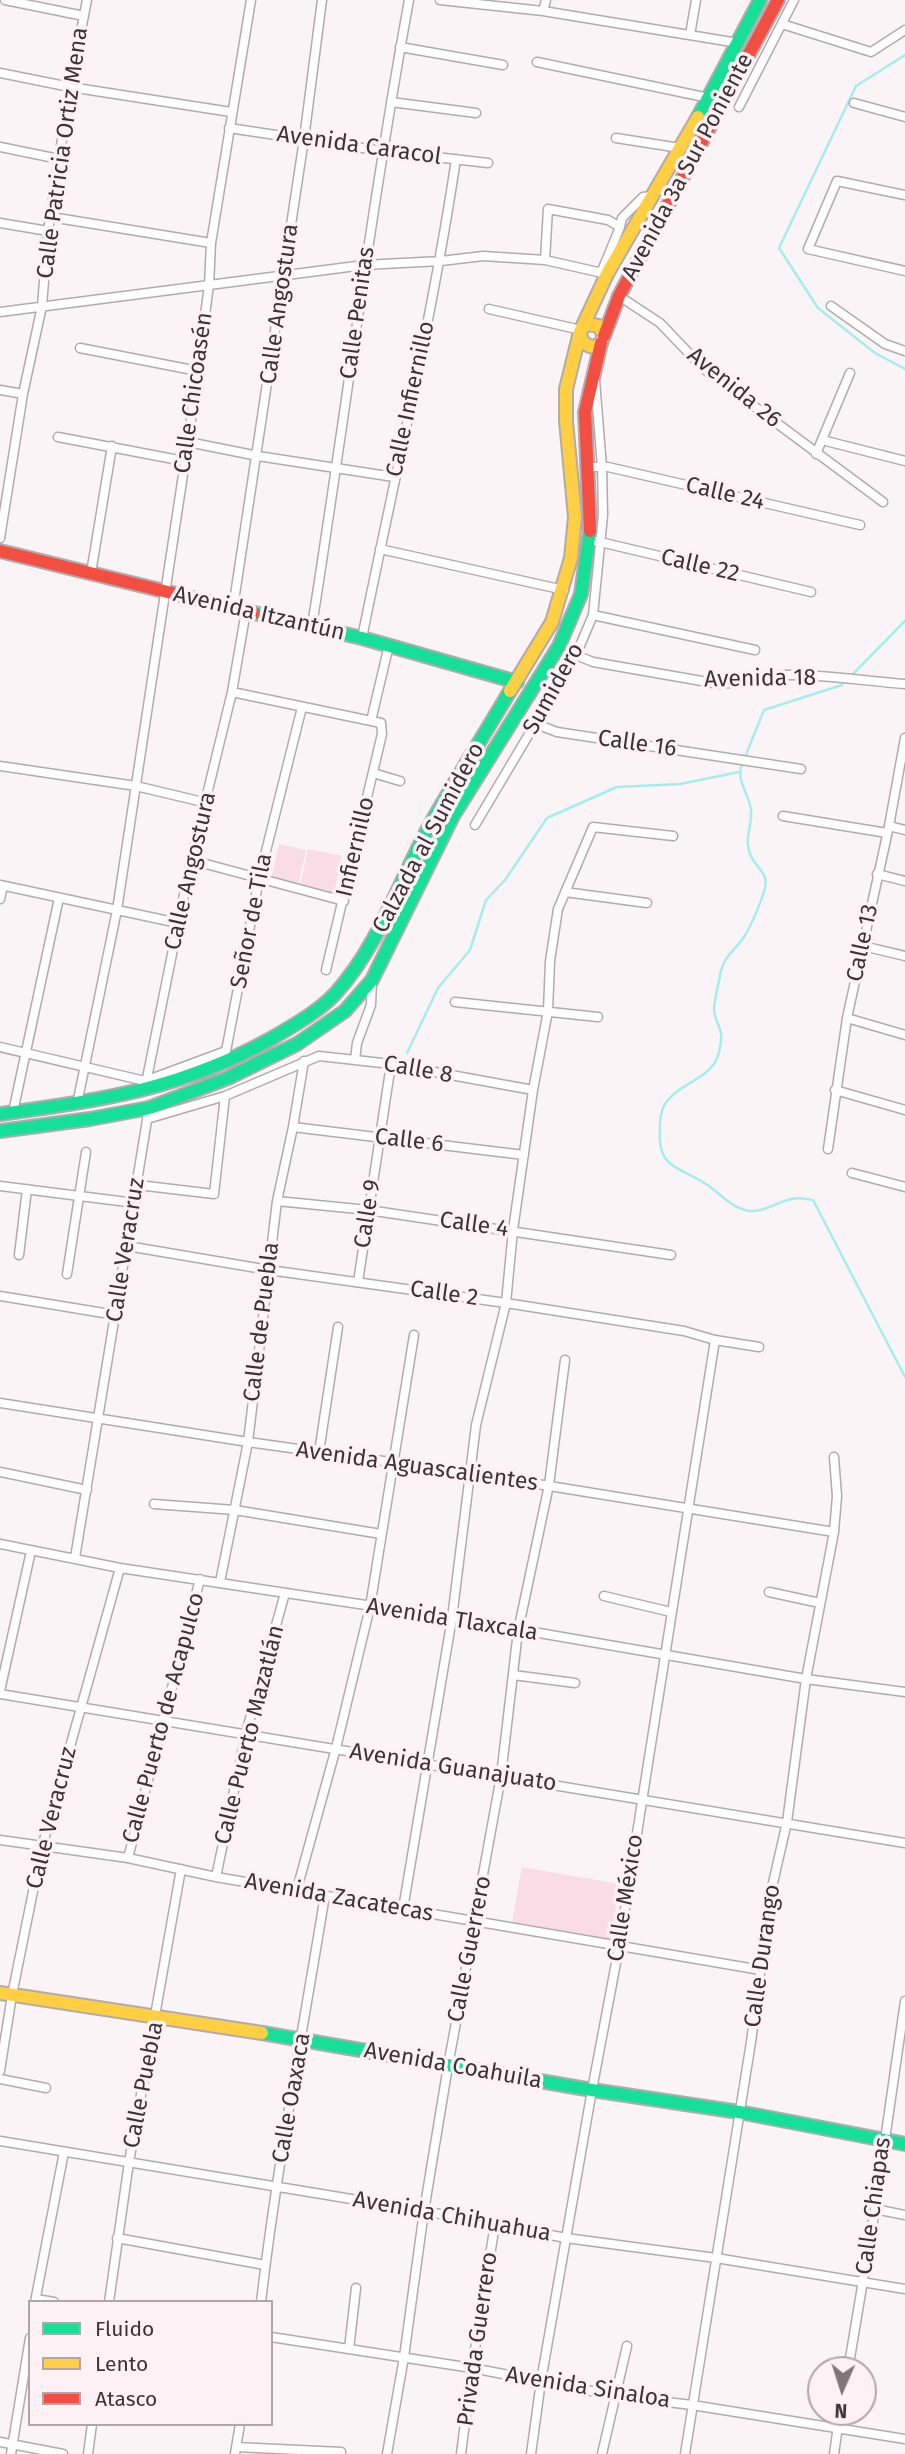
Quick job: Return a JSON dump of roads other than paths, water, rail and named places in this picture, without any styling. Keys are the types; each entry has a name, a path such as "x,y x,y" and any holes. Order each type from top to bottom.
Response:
{"main road":[{"name":"Calzada al Sumidero","path":"6,1113 77,1104 146,1085 189,1077 243,1055 299,1022 332,996 359,964 387,918 430,825 552,622 564,590 572,549 575,517 566,389 581,330 604,274 709,98 760,0"},
{"name":"Avenida 3a Sur Poniente","path":"584,412 602,340 619,296 778,0"},
{"path":"581,330 588,324 595,324 601,328 602,340"},
{"name":"Calzada al Sumidero","path":"1,1135 90,1119 148,1114 298,1044 345,1011 372,980 453,816 559,646 581,594 595,541 584,412"},
{"name":"Avenida Itzantún","path":"0,551 362,638 517,682"},
{"name":"Avenida Coahuila","path":"6,1994 302,2039 448,2066 739,2112 905,2144"}],"street":[{"path":"5,0 84,16"},
{"name":"Calle Patricia Ortiz Mena","path":"0,538 23,394 42,306 48,231 70,87 87,0"},
{"name":"Calle Chicoasén","path":"77,1104 117,910 188,442 209,285 211,243 251,0"},
{"name":"Calle Angostura","path":"146,1085 191,860 232,692 258,456 322,0"},
{"name":"Calle Penitas","path":"312,626 364,265 409,0"},
{"path":"440,0 543,12 738,43"},
{"path":"543,12 546,0"},
{"path":"690,35 696,0"},
{"path":"739,107 794,0"},
{"path":"782,24 871,52 905,30"},
{"path":"400,47 503,65"},
{"path":"537,62 709,98"},
{"path":"0,73 70,87 231,112"},
{"path":"391,102 477,113"},
{"path":"854,103 905,117"},
{"name":"Avenida Caracol","path":"229,128 383,151 488,163"},
{"path":"616,138 680,148"},
{"path":"0,147 59,159"},
{"name":"Calle Infiernillo","path":"362,638 441,261 456,159"},
{"path":"905,195 837,181 808,249 905,271"},
{"path":"0,312 364,265 483,256 545,260 604,274 622,218 643,197 652,196"},
{"path":"545,260 548,209 608,219 620,227"},
{"path":"51,217 211,243"},
{"path":"0,223 48,231"},
{"name":"Avenida 26","path":"619,296 660,323 704,369 883,502"},
{"path":"831,306 885,344 905,351"},
{"path":"489,309 581,330"},
{"path":"80,348 198,371"},
{"name":"Sumidero","path":"475,825 576,654 593,615 595,541 603,515 597,388 593,372"},
{"path":"817,454 850,373"},
{"path":"0,390 23,394"},
{"path":"58,437 184,461"},
{"path":"822,440 905,461"},
{"path":"188,442 394,477"},
{"path":"91,573 112,446"},
{"name":"Calle 24","path":"588,467 602,467 860,525"},
{"name":"Calle 22","path":"595,541 811,592"},
{"path":"380,549 564,590"},
{"path":"593,615 755,650"},
{"path":"232,692 371,721 389,645"},
{"name":"Avenida 18","path":"576,654 593,662 719,684 786,675 905,684"},
{"name":"Señor de Tila","path":"146,1085 223,1053 228,1048 259,879 302,707"},
{"name":"Infiernillo","path":"326,970 382,734 382,723 371,721"},
{"name":"Calle 16","path":"536,724 556,732 801,769"},
{"name":"Calle 13","path":"828,1149 847,1018 905,738"},
{"path":"0,766 136,786 206,803"},
{"path":"373,773 400,781"},
{"path":"783,816 905,830"},
{"path":"403,1909 452,1618 475,1425 506,1303 513,1230 533,1090 548,1011 550,961 558,909 593,827 673,836"},
{"path":"191,860 344,901"},
{"path":"877,874 905,881"},
{"path":"0,899 1,886 178,923"},
{"path":"565,892 647,902"},
{"path":"6,1113 27,1052 59,898"},
{"path":"863,946 905,956"},
{"path":"355,1060 357,1043 371,1006 372,980"},
{"path":"455,1002 598,1017"},
{"path":"847,1018 905,1035"},
{"path":"0,1047 84,1066 146,1085"},
{"name":"Calle 8","path":"148,1114 225,1096 319,1056 391,1064 533,1090"},
{"name":"Calle de Puebla","path":"220,1582 248,1443 277,1201 293,1127 303,1061"},
{"name":"Calle 9","path":"358,1282 391,1064"},
{"path":"835,1090 905,1110"},
{"path":"138,1185 214,1194 225,1096"},
{"name":"Calle Veracruz","path":"75,1558 148,1114"},
{"name":"Calle 6","path":"293,1127 524,1155"},
{"path":"66,1274 86,1152"},
{"path":"852,1173 905,1187"},
{"path":"0,1186 135,1203"},
{"path":"19,1255 27,1189"},
{"name":"Calle 4","path":"277,1201 368,1210 671,1255"},
{"name":"Calle 2","path":"127,1247 684,1331 715,1340 759,1347"},
{"path":"0,1296 116,1315"},
{"path":"319,1452 338,1327"},
{"path":"296,1889 337,1748 370,1606 414,1335"},
{"name":"Calle México","path":"531,2454 541,2381 619,1947 715,1340"},
{"path":"549,1485 565,1360"},
{"name":"Avenida Aguascalientes","path":"0,1403 248,1443 549,1485 834,1532"},
{"name":"Calle Durango","path":"685,2454 761,1970 770,1896 787,1822 806,1679 834,1532 837,1496 834,1457"},
{"path":"0,1472 87,1490"},
{"name":"Calle Guerrero","path":"387,2454 448,2066 501,1776 518,1631 549,1485"},
{"path":"154,1504 235,1510 381,1534"},
{"name":"Avenida Tlaxcala","path":"0,1544 120,1568 452,1618 806,1679 905,1692"},
{"path":"0,1692 31,1551"},
{"name":"Calle Veracruz","path":"0,2071 6,1994 42,1847 120,1568"},
{"name":"Calle Puerto de Acapulco","path":"128,1858 200,1579"},
{"path":"769,1592 820,1603"},
{"name":"Calle Puerto Mazatlán","path":"216,1877 246,1733 285,1593"},
{"path":"604,1596 671,1612"},
{"path":"513,1675 575,1683"},
{"name":"Avenida Guanajuato","path":"0,1692 905,1843"},
{"name":"Avenida Zacatecas","path":"0,1840 128,1858 216,1877 761,1970"},
{"name":"Calle Puebla","path":"109,2300 129,2162 181,1869"},
{"name":"Calle Oaxaca","path":"261,2300 277,2186 325,1895"},
{"name":"Calle Chiapas","path":"850,2356 905,2001"},
{"path":"0,2079 46,2088"},
{"name":"Avenida Chihuahua","path":"0,2141 424,2211 566,2238 716,2258 905,2289"},
{"path":"36,2300 64,2152"},
{"path":"875,2209 905,2215"},
{"name":"Privada Guerrero","path":"461,2454 495,2224"},
{"path":"117,2238 265,2265"},
{"path":"349,2349 355,2288"},
{"name":"Avenida Sinaloa","path":"273,2337 472,2368 617,2396 692,2405 905,2440"},
{"path":"602,2454 627,2346"},
{"path":"11,2454 28,2350"},
{"path":"88,2454 92,2426"},
{"path":"240,2426 235,2451 341,2452"},
{"path":"834,2454 838,2426"},
{"path":"0,2442 63,2454"}],"waterway":[{"path":"905,55 856,86 779,248 818,308 875,353 905,369"},
{"path":"854,673 905,621"},
{"path":"745,757 764,710 842,685"},
{"path":"742,764 740,776 751,809 749,850 764,874 765,888 747,932 722,969 714,1008 721,1033 717,1057 709,1070 676,1092 665,1104 660,1119 662,1152 672,1165 744,1210 762,1210 794,1198 813,1200 905,1377"},
{"path":"407,1053 438,988 470,950 486,900 505,880 547,818 617,787 680,784 739,772"}]}
